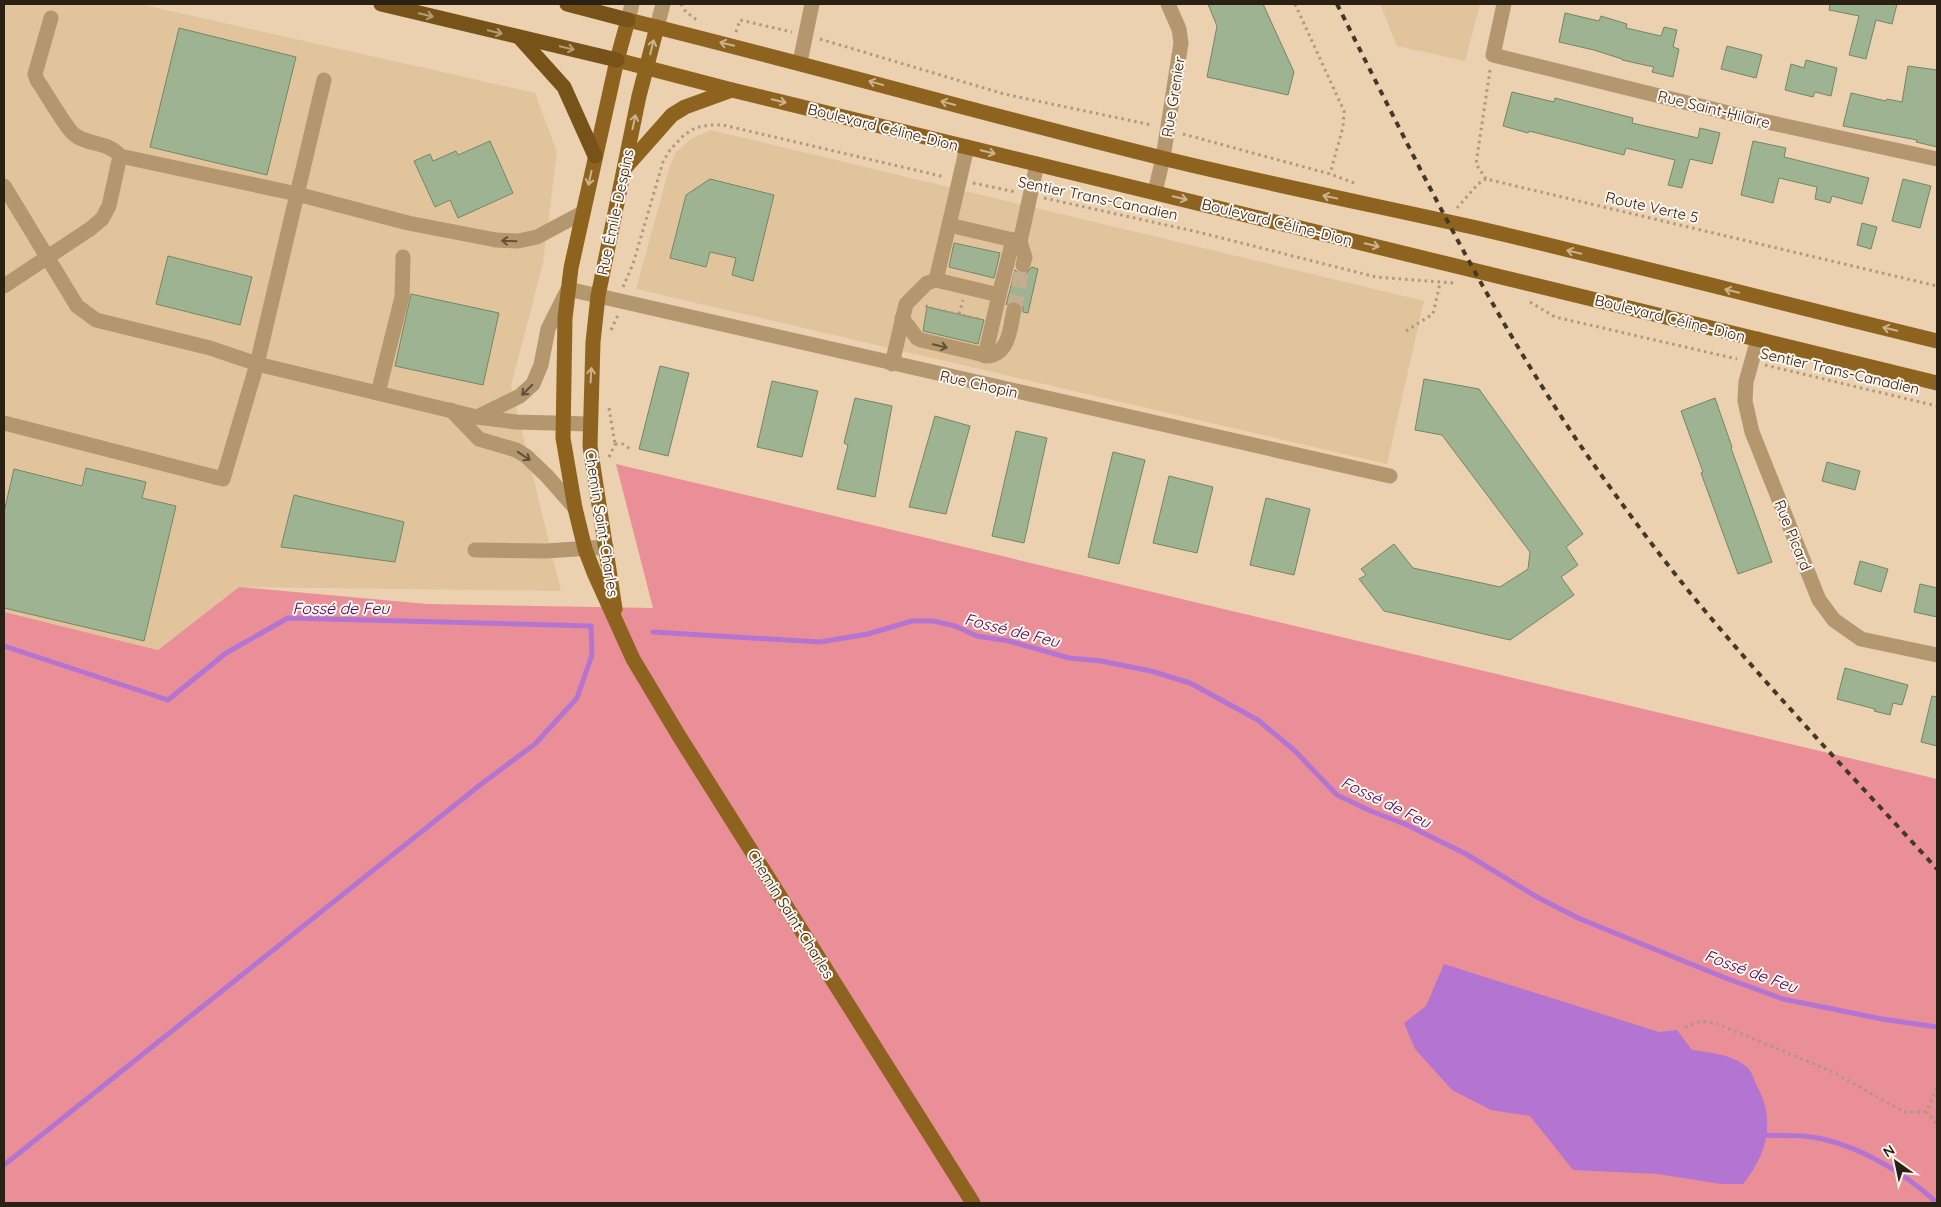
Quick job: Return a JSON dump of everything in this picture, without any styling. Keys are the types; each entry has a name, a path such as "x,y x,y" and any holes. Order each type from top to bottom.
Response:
{"highway":[{"path":"381,4 617,60"},
{"path":"568,4 628,20"},
{"path":"519,38 564,87 595,156"}],"main road":[{"path":"628,20 800,62 1017,121 1163,158 1476,228 1937,341"},
{"name":"Rue Émile-Despins","path":"563,424 565,318 568,290 582,213 628,20"},
{"name":"Rue Émile-Despins","path":"589,424 593,334 598,296 646,67 657,27"},
{"name":"Boulevard Céline-Dion","path":"617,60 732,90 1937,383"},
{"path":"624,169 672,115 685,107 732,90"},
{"name":"Chemin Saint-Charles","path":"563,424 564,447 575,508 585,549 594,575 638,667 678,736 973,1203"},
{"name":"Chemin Saint-Charles","path":"589,424 591,457 616,621"}],"street":[{"name":"Rue Émile-Despins","path":"628,20 632,4"},
{"name":"Rue Émile-Despins","path":"657,27 663,4"},
{"path":"800,62 812,4"},
{"name":"Rue Grenier","path":"1155,192 1163,158 1181,43 1179,29 1168,4"},
{"path":"1493,55 1504,4"},
{"path":"51,18 35,74 37,80 73,135 83,140 104,144 115,150 120,156 296,194 408,223 496,240 518,241 544,234 582,213"},
{"name":"Rue Saint-Hilaire","path":"1493,55 1750,118 1937,159"},
{"path":"4,423 223,479 257,364 324,80"},
{"path":"936,280 967,147"},
{"path":"4,286 102,219 109,206 120,156"},
{"path":"985,356 999,295 1030,195 1037,164"},
{"path":"4,186 77,306 96,320 210,348 257,364 476,417 516,422 589,424"},
{"path":"949,225 1016,241 1025,257 1023,265"},
{"path":"378,393 402,297 403,257"},
{"path":"892,364 906,304 927,283 936,280 999,295"},
{"path":"476,417 520,396 533,384 541,365 548,329 568,290"},
{"name":"Rue Chopin","path":"568,290 1390,476"},
{"path":"902,318 917,338 921,340 985,356 995,355 1003,350 1008,338 1014,310"},
{"name":"Rue Picard","path":"1758,339 1746,382 1745,401 1752,432 1819,600 1834,620 1862,639 1937,655"},
{"path":"451,410 479,440 526,456 548,476 575,508"},
{"path":"475,550 536,551 606,547"}],"path":[{"path":"682,4 686,12"},
{"path":"738,25 740,20 805,35 1004,94 1168,129 1330,174 1343,127 1344,111 1295,4"},
{"name":"Route Verte 5","path":"1493,55 1476,164 1486,179 1937,286"},
{"name":"Sentier Trans-Canadien","path":"689,131 709,125 724,125 959,180 1198,232 1376,277 1457,284"},
{"name":"Rue Émile-Despins","path":"624,282 629,276 633,264 663,162 677,141 689,131"},
{"path":"1406,331 1433,314 1440,282"},
{"name":"Sentier Trans-Canadien","path":"1524,298 1555,317 1937,406"},
{"path":"928,307 986,321"},
{"path":"615,444 623,444 630,449"},
{"path":"1685,1027 1702,1021 1718,1024 1833,1072 1904,1112 1926,1112 1937,1124"},
{"path":"1926,1112 1937,1088"}],"shaded area":[{"path":"4,4 140,4 535,93 557,152 543,263 511,386 561,591 239,587 158,650 4,612"},
{"path":"1380,4 1480,4 1465,61 1397,46"},
{"path":"711,130 1424,301 1387,464 636,289 670,165 676,152 692,138"},
{"path":"616,464 1937,779 1937,1203 4,1203 4,612 158,650 239,587 427,604 653,608"},
{"path":"1444,964 1659,1032 1677,1030 1692,1050 1734,1059 1747,1067 1762,1097 1767,1123 1763,1148 1752,1172 1743,1184 1721,1184 1658,1174 1573,1170 1530,1116 1491,1110 1452,1090 1415,1049 1404,1023 1426,1006"}],"building":[{"path":"1208,4 1263,4 1294,72 1288,95 1207,77 1217,26"},
{"path":"1830,4 1897,4 1892,24 1876,20 1866,59 1849,55 1859,16 1829,10"},
{"path":"1565,13 1599,21 1601,16 1627,24 1626,28 1661,36 1664,27 1677,30 1673,47 1679,49 1673,77 1652,72 1654,67 1559,42"},
{"path":"179,28 296,57 267,175 150,147"},
{"path":"1727,46 1762,55 1756,78 1721,69"},
{"path":"1806,60 1837,68 1831,96 1815,92 1813,97 1785,90 1791,64 1804,68"},
{"path":"1908,66 1937,70 1937,147 1916,142 1917,140 1843,126 1851,93 1886,101 1887,99 1902,102"},
{"path":"1512,92 1554,102 1555,98 1633,118 1632,123 1698,138 1700,128 1720,133 1712,164 1690,159 1682,188 1668,185 1675,160 1626,148 1624,155 1503,126"},
{"path":"490,141 513,193 458,218 450,200 435,207 414,161 430,154 433,161 456,151 458,155"},
{"path":"1753,141 1786,148 1784,157 1869,178 1862,204 1832,196 1830,203 1815,199 1817,187 1779,178 1773,203 1741,195"},
{"path":"710,179 774,195 753,281 732,275 736,258 710,252 706,267 670,258 686,195"},
{"path":"1903,179 1931,186 1920,228 1892,221"},
{"path":"1862,223 1877,227 1871,249 1857,245"},
{"path":"954,243 1000,253 994,278 949,267"},
{"path":"168,256 252,277 240,325 156,304"},
{"path":"1032,267 1038,269 1028,313 1023,312 1023,307 1016,301 1011,301 1006,305 1015,270 1020,274 1025,274"},
{"path":"411,294 499,313 483,385 395,366"},
{"path":"927,307 984,320 978,344 923,331"},
{"path":"660,366 689,373 668,456 639,449"},
{"path":"1424,379 1479,389 1583,534 1566,547 1578,565 1561,577 1574,595 1510,640 1384,611 1359,579 1366,575 1361,569 1394,544 1413,568 1500,587 1528,569 1530,552 1442,435 1415,430"},
{"path":"772,381 818,391 802,457 757,447"},
{"path":"855,398 892,406 875,497 837,489 848,445 844,443"},
{"path":"1715,398 1772,562 1738,574 1701,473 1703,472 1681,411"},
{"path":"935,416 970,426 946,514 909,507"},
{"path":"1016,431 1047,438 1024,543 992,536"},
{"path":"1113,452 1145,460 1119,564 1088,557"},
{"path":"1827,462 1860,471 1855,490 1822,481"},
{"path":"86,468 146,482 142,498 176,506 144,641 4,608 4,512 14,469 82,486"},
{"path":"1169,476 1213,487 1197,553 1153,543"},
{"path":"294,495 404,522 395,562 281,547"},
{"path":"1266,498 1310,509 1294,575 1250,565"},
{"path":"1860,561 1888,569 1881,592 1854,584"},
{"path":"1920,584 1937,588 1937,617 1914,612"},
{"path":"1845,668 1908,685 1902,705 1893,703 1890,715 1837,699"},
{"path":"1932,696 1937,697 1937,746 1921,742"}],"waterway":[{"path":"4,646 168,700 226,653 288,618 591,626 592,655 577,698 535,744 480,785 4,1165"},
{"name":"Fossé de Feu","path":"653,632 820,642 868,634 912,621 933,621 955,626 977,636 1009,641 1069,658 1101,661 1151,671 1190,683 1258,720 1295,751 1337,795 1373,812 1405,824 1466,854 1537,897 1578,918 1723,977 1783,999 1882,1019 1937,1027"},
{"path":"1761,1135 1804,1136 1840,1144 1876,1159 1893,1169 1937,1203"}],"tunnel":[{"path":"1014,310 1023,265"}],"railway":[{"path":"1337,4 1454,234 1485,290 1517,346 1587,455 1682,583 1716,624 1937,869"}]}
